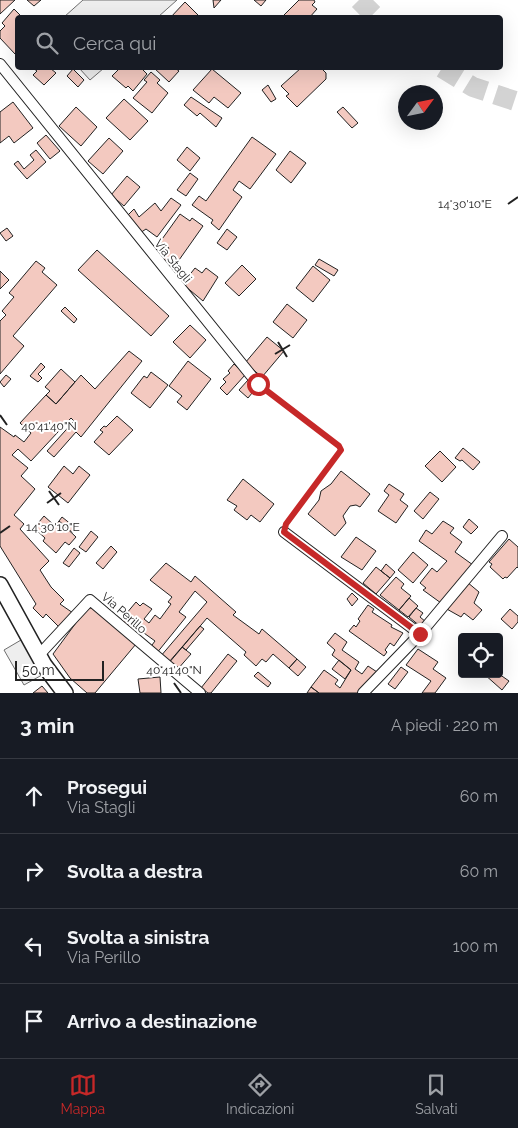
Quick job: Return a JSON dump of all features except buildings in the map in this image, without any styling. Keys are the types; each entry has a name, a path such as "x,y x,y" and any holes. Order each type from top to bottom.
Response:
{"street":[{"name":"Via Stagli","path":"0,64 3,76 258,384"},
{"path":"284,532 420,634"},
{"path":"363,693 381,672 420,634 502,536"},
{"path":"0,585 38,656 65,693"},
{"name":"Via Perillo","path":"38,656 90,600 200,693"}],"path":[{"path":"258,384 339,446 341,450 286,524 284,532"}],"shaded area":[{"path":"83,0 177,0 160,15 66,15"},
{"path":"81,70 102,70 90,80"},
{"path":"21,640 42,675 24,685 4,650"}],"tunnel":[{"path":"359,0 374,15"},
{"path":"445,70 473,87 518,102"}],"route":[{"path":"258,384 339,446 341,450 286,524 284,532 420,634"}]}
